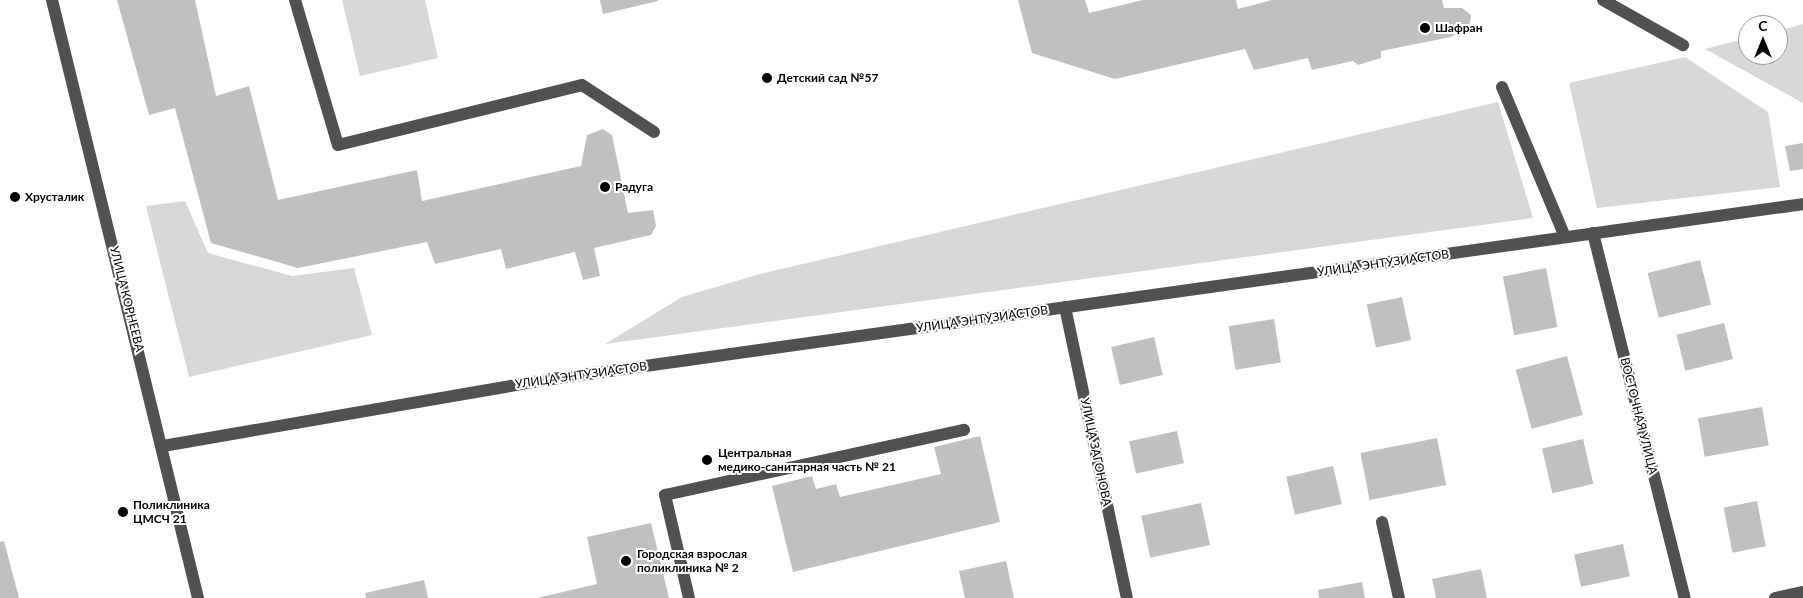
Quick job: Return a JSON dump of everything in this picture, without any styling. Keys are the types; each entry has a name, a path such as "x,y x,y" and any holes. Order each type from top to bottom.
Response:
{"street":[{"name":"УЛИЦА КОРНЕЕВА","path":"52,0 163,446 198,598"},
{"path":"295,0 338,144 582,85 654,132"},
{"path":"1603,0 1683,45"},
{"path":"1502,87 1565,237"},
{"name":"УЛИЦА ЭНТУЗИАСТОВ","path":"163,446 470,391 1803,204"},
{"name":"ВОСТОЧНАЯ УЛИЦА","path":"1593,233 1685,598"},
{"name":"УЛИЦА ЗАГОНОВА","path":"1065,307 1127,598"},
{"path":"689,598 664,495 964,430"},
{"path":"1382,522 1398,598"},
{"path":"1776,598 1803,592"}],"shaded area":[{"path":"342,0 425,0 438,58 360,76"},
{"path":"1803,24 1803,103 1705,49 1738,41 1738,65 1788,65 1788,28"},
{"path":"1685,57 1768,112 1780,187 1597,208 1569,83"},
{"path":"1498,102 1533,218 605,344 682,297 760,274"},
{"path":"185,201 208,253 292,276 354,268 372,335 189,377 146,206"}],"building":[{"path":"117,0 195,0 216,96 249,86 278,200 417,170 422,201 581,166 587,135 603,129 612,135 628,213 653,210 656,226 651,235 594,248 600,276 583,280 575,252 506,269 501,249 435,264 427,242 298,268 211,243 175,108 149,115"},
{"path":"600,0 658,0 658,1 603,14"},
{"path":"1018,0 1085,0 1089,13 1143,0 1236,0 1238,9 1272,0 1442,0 1444,8 1462,8 1471,15 1470,23 1451,37 1381,51 1381,58 1358,65 1353,61 1312,70 1308,58 1254,70 1245,49 1115,79 1032,53"},
{"path":"1803,143 1803,169 1790,171 1785,146"},
{"path":"1700,260 1711,305 1659,318 1648,273"},
{"path":"1546,268 1557,327 1514,335 1503,276"},
{"path":"1402,297 1411,340 1376,348 1367,304"},
{"path":"1274,319 1281,362 1235,370 1229,326"},
{"path":"1724,323 1733,359 1685,371 1676,335"},
{"path":"1154,337 1163,375 1120,385 1111,347"},
{"path":"1567,356 1583,415 1532,429 1516,370"},
{"path":"1762,407 1769,445 1705,457 1698,418"},
{"path":"1177,431 1184,463 1136,473 1129,441"},
{"path":"980,436 1000,522 793,572 772,486 812,476 816,489 836,484 840,497 941,474 934,447"},
{"path":"1437,438 1446,485 1370,500 1360,453"},
{"path":"1583,439 1593,484 1552,493 1542,448"},
{"path":"1333,466 1342,504 1295,515 1286,477"},
{"path":"1757,501 1766,546 1732,553 1724,507"},
{"path":"1201,503 1210,545 1150,558 1141,516"},
{"name":"Городская взрослая поликлиника № 2","path":"651,523 669,598 537,598 597,584 587,537"},
{"path":"4,541 19,598 0,598 0,542"},
{"path":"1623,544 1630,576 1581,587 1574,554"},
{"path":"1006,561 1014,598 965,598 959,571"},
{"path":"1481,569 1487,598 1436,598 1432,579"},
{"path":"424,580 428,598 366,598 365,593"},
{"path":"1362,582 1365,598 1319,598 1318,590"}],"place":[{"name":"Шафран","path":"1425,28"},
{"name":"Детский сад №57","path":"767,78"},
{"name":"Радуга","path":"605,187"},
{"name":"Хрусталик","path":"15,197"},
{"name":"Центральная медико-санитарная часть № 21","path":"707,460"},
{"name":"Поликлиника ЦМСЧ 21","path":"123,512"},
{"name":"Городская взрослая поликлиника № 2","path":"626,561"}]}
